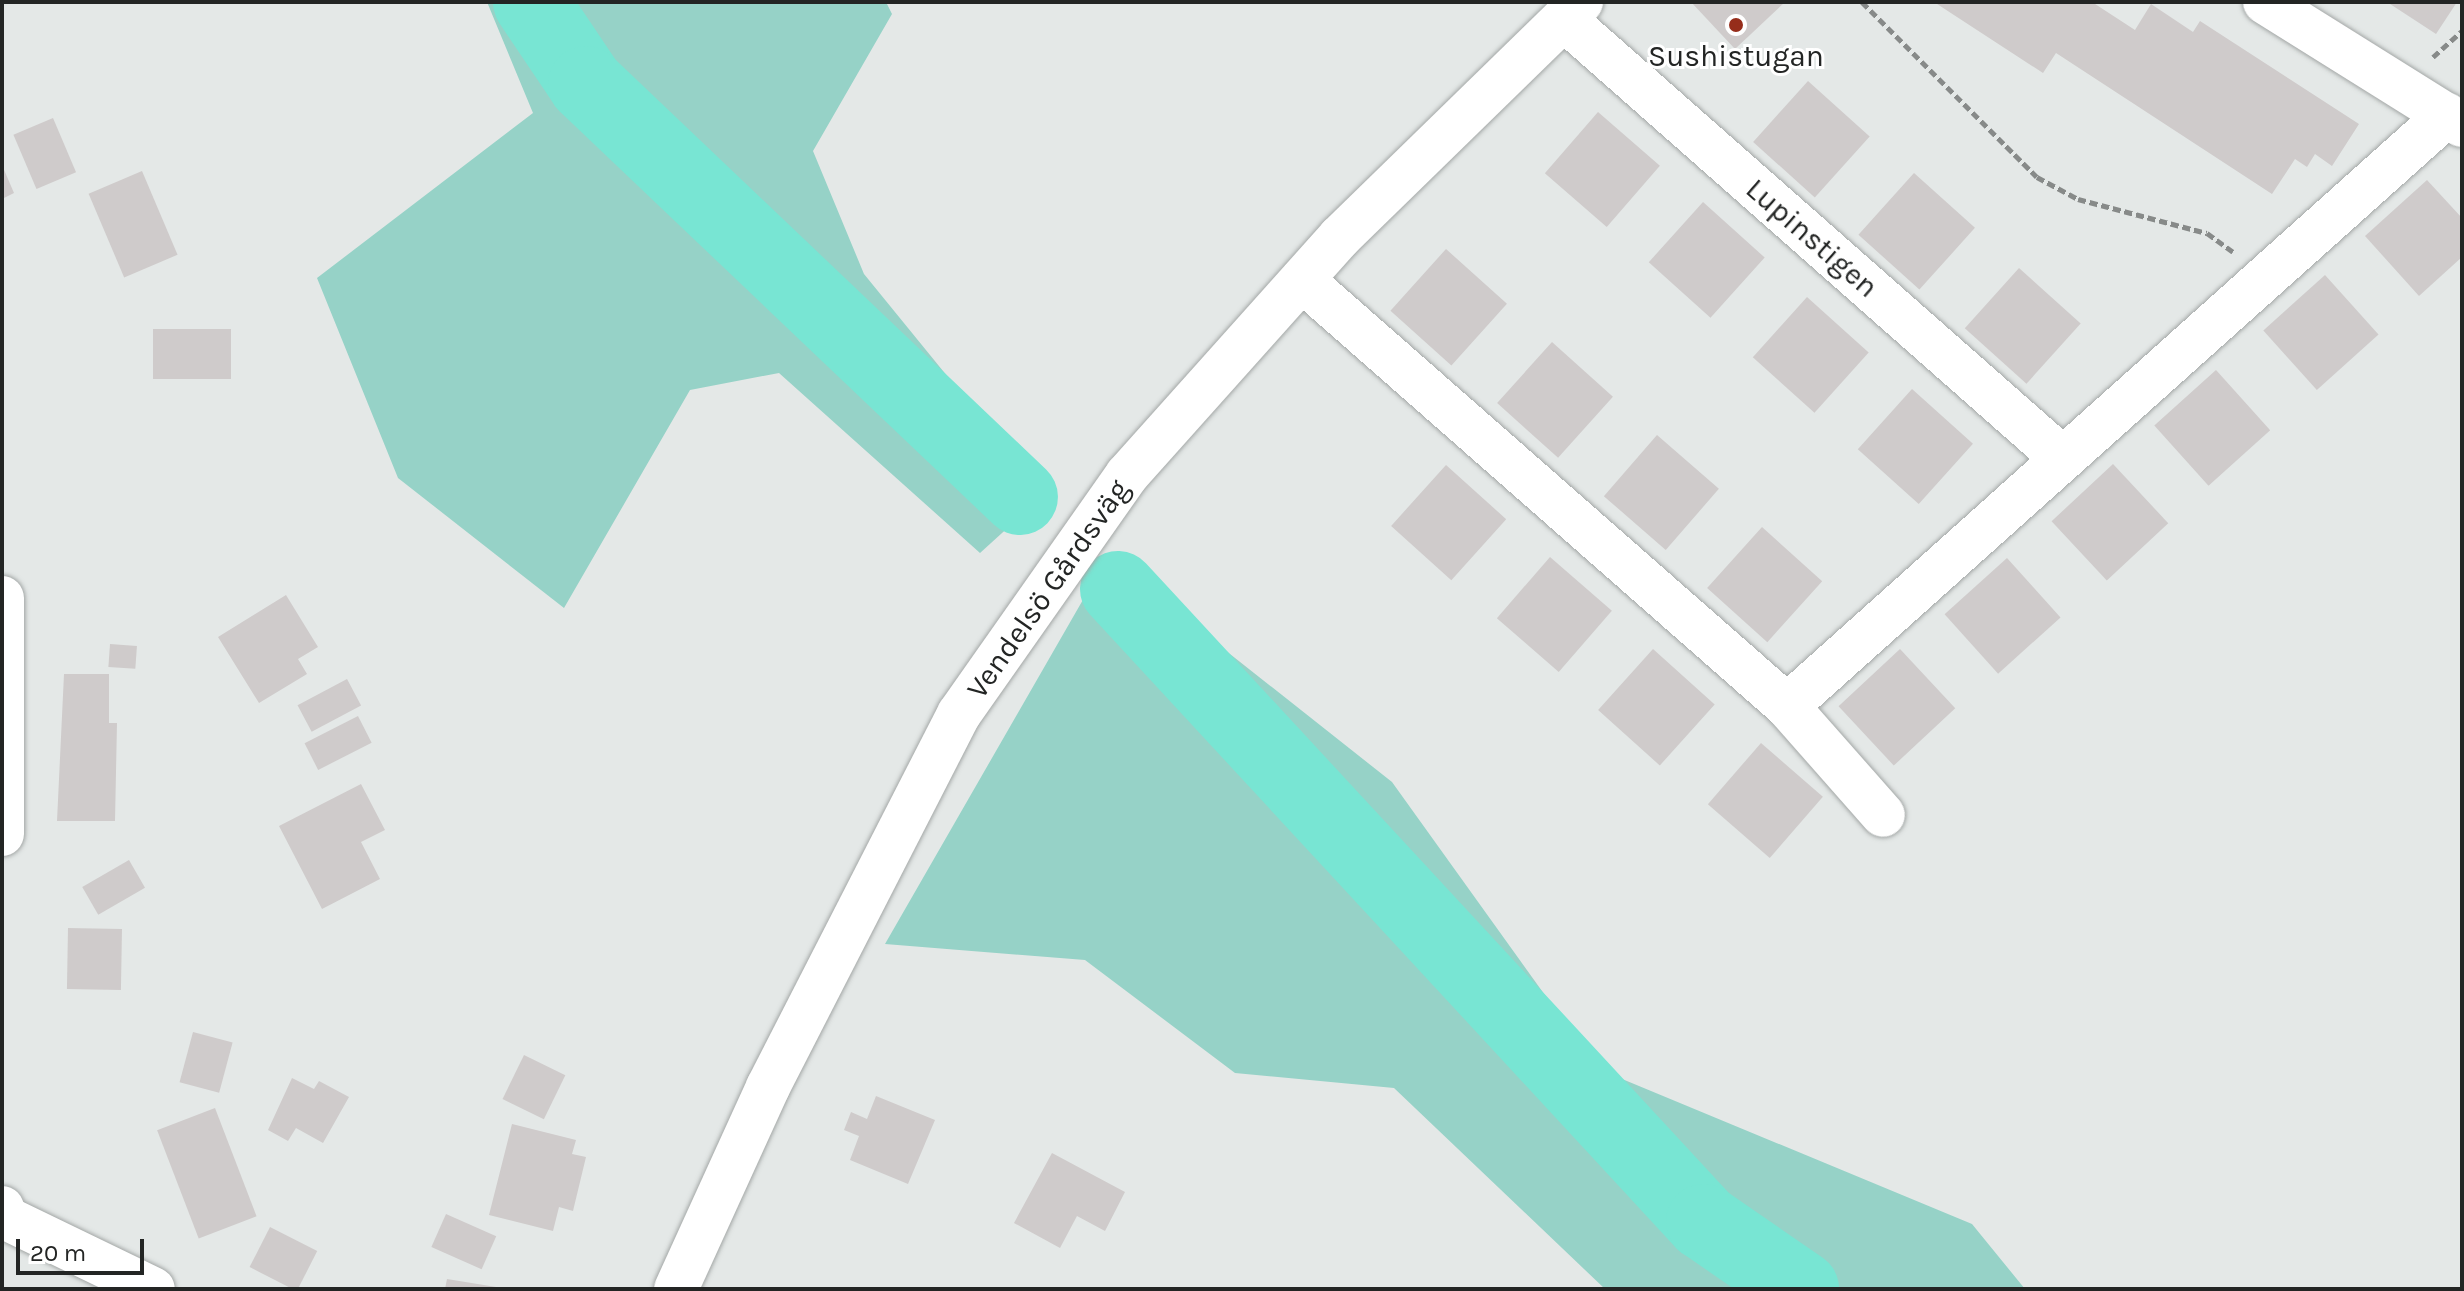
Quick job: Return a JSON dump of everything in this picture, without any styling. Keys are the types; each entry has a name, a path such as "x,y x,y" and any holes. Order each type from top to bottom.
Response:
{"street":[{"path":"1787,706 2264,274 2454,120 2265,2"},
{"name":"Vendelsö Gårdsväg","path":"676,1289 768,1087 959,714 1127,475 1302,280 1572,10"},
{"name":"Lupinstigen","path":"1572,10 2061,457"},
{"path":"1302,280 1787,706 1883,815"},
{"path":"2,598 2,834"},
{"path":"2,1208 6,1218 153,1289"}],"path":[{"path":"1862,2 2037,177 2078,199 2207,233 2264,274"}],"green space":[{"path":"487,2 886,2 892,14 813,151 864,274 1044,495 980,553 779,373 690,390 564,608 398,478 317,278 533,113"},
{"path":"1084,598 1187,620 1392,782 1598,1069 1972,1224 2025,1289 1605,1289 1394,1088 1235,1073 1085,960 885,944"}],"building":[{"name":"Sushistugan","path":"1691,2 1785,2 1735,49"},
{"path":"1934,2 2092,2 2135,30 2151,4 2193,32 2200,21 2359,124 2332,166 2315,154 2307,167 2295,159 2272,194 2056,53 2043,73"},
{"path":"2387,2 2457,2 2436,34"},
{"path":"1808,81 1870,137 1815,197 1753,142"},
{"path":"1598,112 1660,166 1607,227 1545,173"},
{"path":"53,118 76,172 36,189 13,135"},
{"path":"2,165 14,193 2,199"},
{"path":"142,171 178,255 124,277 89,194"},
{"path":"1914,173 1975,228 1919,290 1858,235"},
{"path":"2427,180 2462,218 2462,257 2419,296 2365,236"},
{"path":"1703,202 1765,258 1710,318 1649,262"},
{"path":"1446,249 1507,304 1451,366 1390,311"},
{"path":"2019,268 2081,324 2026,384 1965,328"},
{"path":"2325,275 2379,334 2317,390 2263,331"},
{"path":"1807,297 1869,353 1814,413 1753,357"},
{"path":"153,329 231,329 231,379 153,379"},
{"path":"1552,342 1613,397 1558,458 1497,403"},
{"path":"2216,370 2270,430 2209,486 2154,426"},
{"path":"1912,389 1973,444 1919,504 1858,449"},
{"path":"1657,435 1719,489 1666,550 1604,496"},
{"path":"2113,464 2168,523 2107,581 2052,521"},
{"path":"1446,465 1506,519 1451,580 1391,526"},
{"path":"1762,527 1822,581 1767,642 1707,588"},
{"path":"1550,557 1612,611 1559,672 1497,618"},
{"path":"2007,558 2061,617 1998,674 1945,614"},
{"path":"286,595 318,647 298,659 307,674 259,703 218,637"},
{"path":"110,644 137,646 135,669 108,667"},
{"path":"1653,649 1715,705 1660,765 1598,710"},
{"path":"1900,649 1955,708 1894,766 1839,706"},
{"path":"64,674 109,674 109,723 117,723 115,821 57,821"},
{"path":"347,679 361,705 312,732 298,705"},
{"path":"358,716 372,743 318,770 305,743"},
{"path":"1761,743 1823,797 1770,858 1708,804"},
{"path":"361,784 385,830 361,842 380,879 322,909 279,826"},
{"path":"129,860 145,888 98,915 82,887"},
{"path":"68,928 122,929 121,990 67,989"},
{"path":"193,1032 233,1043 219,1093 180,1082"},
{"path":"524,1055 565,1075 544,1119 503,1099"},
{"path":"292,1078 314,1089 319,1081 349,1097 323,1143 296,1128 288,1141 268,1130"},
{"path":"876,1096 935,1120 908,1184 850,1160 859,1136 844,1130 851,1112 867,1119"},
{"path":"215,1108 257,1216 199,1239 157,1130"},
{"path":"512,1124 576,1140 572,1154 586,1157 573,1211 559,1207 553,1231 489,1215"},
{"path":"1052,1153 1125,1192 1105,1231 1077,1216 1060,1248 1014,1223"},
{"path":"446,1214 496,1236 482,1269 431,1247"},
{"path":"270,1227 317,1251 298,1289 250,1267"},
{"path":"447,1279 496,1287 496,1289 445,1289"}],"waterway":[{"path":"531,2 586,84 1020,497"},
{"path":"1118,589 1704,1222 1801,1289"}],"place":[{"name":"Sushistugan","path":"1736,25"}]}
